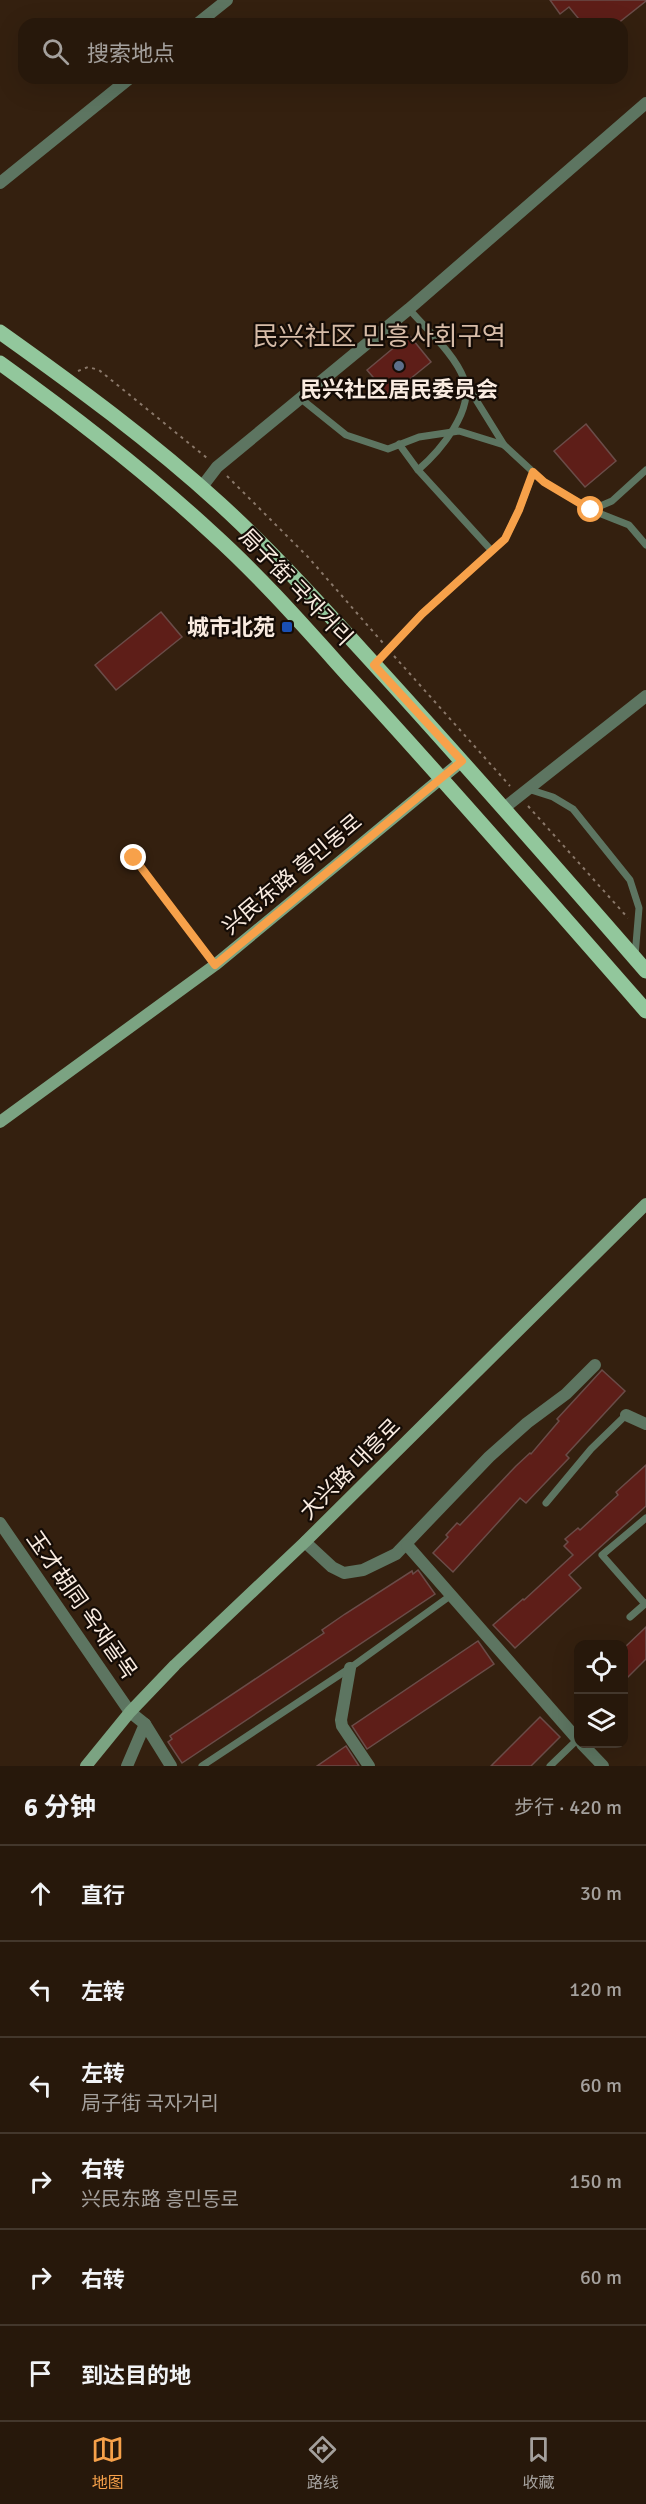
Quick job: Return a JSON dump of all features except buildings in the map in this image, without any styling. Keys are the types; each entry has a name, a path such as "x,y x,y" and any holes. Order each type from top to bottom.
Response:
{"main road":[{"name":"局子街 국자거리","path":"0,332 93,398 154,446 300,583 504,808 646,971"},
{"name":"局子街 국자거리","path":"0,363 77,417 148,475 215,535 283,604 442,777 646,1011"}],"street":[{"path":"204,18 227,0"},
{"path":"0,183 123,84"},
{"path":"201,488 217,467 409,309 646,103"},
{"path":"504,808 646,696"},
{"name":"兴民东路 흥민동로","path":"0,1122 215,965 462,761"},
{"name":"大兴路 대흥로","path":"86,1766 130,1712 175,1665 305,1542 646,1204"},
{"path":"305,1542 332,1567 344,1572 353,1573 396,1554 489,1457 527,1423 566,1394 595,1365"},
{"path":"626,1415 646,1424"},
{"name":"玉才胡同 옥재골목","path":"0,1523 130,1712 145,1724 171,1766"},
{"path":"407,1545 574,1736"},
{"path":"350,1668 341,1720 342,1726 369,1766"},
{"path":"127,1766 145,1724"},
{"path":"587,1748 603,1766"}],"lane":[{"path":"409,309 451,358 504,445 544,482 591,510 629,525 646,545"},
{"path":"418,470 435,455 452,432 465,402 464,380"},
{"path":"300,398 346,435 388,449 418,438 459,431 504,445"},
{"path":"399,444 418,470 491,550"},
{"path":"591,510 612,501 646,470"},
{"path":"374,665 422,614 505,539 533,472"},
{"path":"528,789 553,797 573,810 630,880 639,908 635,958"},
{"path":"134,858 215,965"},
{"path":"546,1503 591,1449 626,1415"},
{"path":"630,1617 646,1604 602,1555 646,1518"},
{"path":"202,1766 350,1668 450,1596"},
{"path":"550,1766 574,1744"}],"place":[{"name":"民兴社区居民委员会","path":"399,366"},
{"name":"城市北苑","path":"287,627"}],"district":[{"name":"民兴社区 민흥사회구역","path":"379,337"}],"route":[{"path":"134,858 215,965 462,761 374,665 422,614 505,539 533,472 544,482 591,510"}]}
